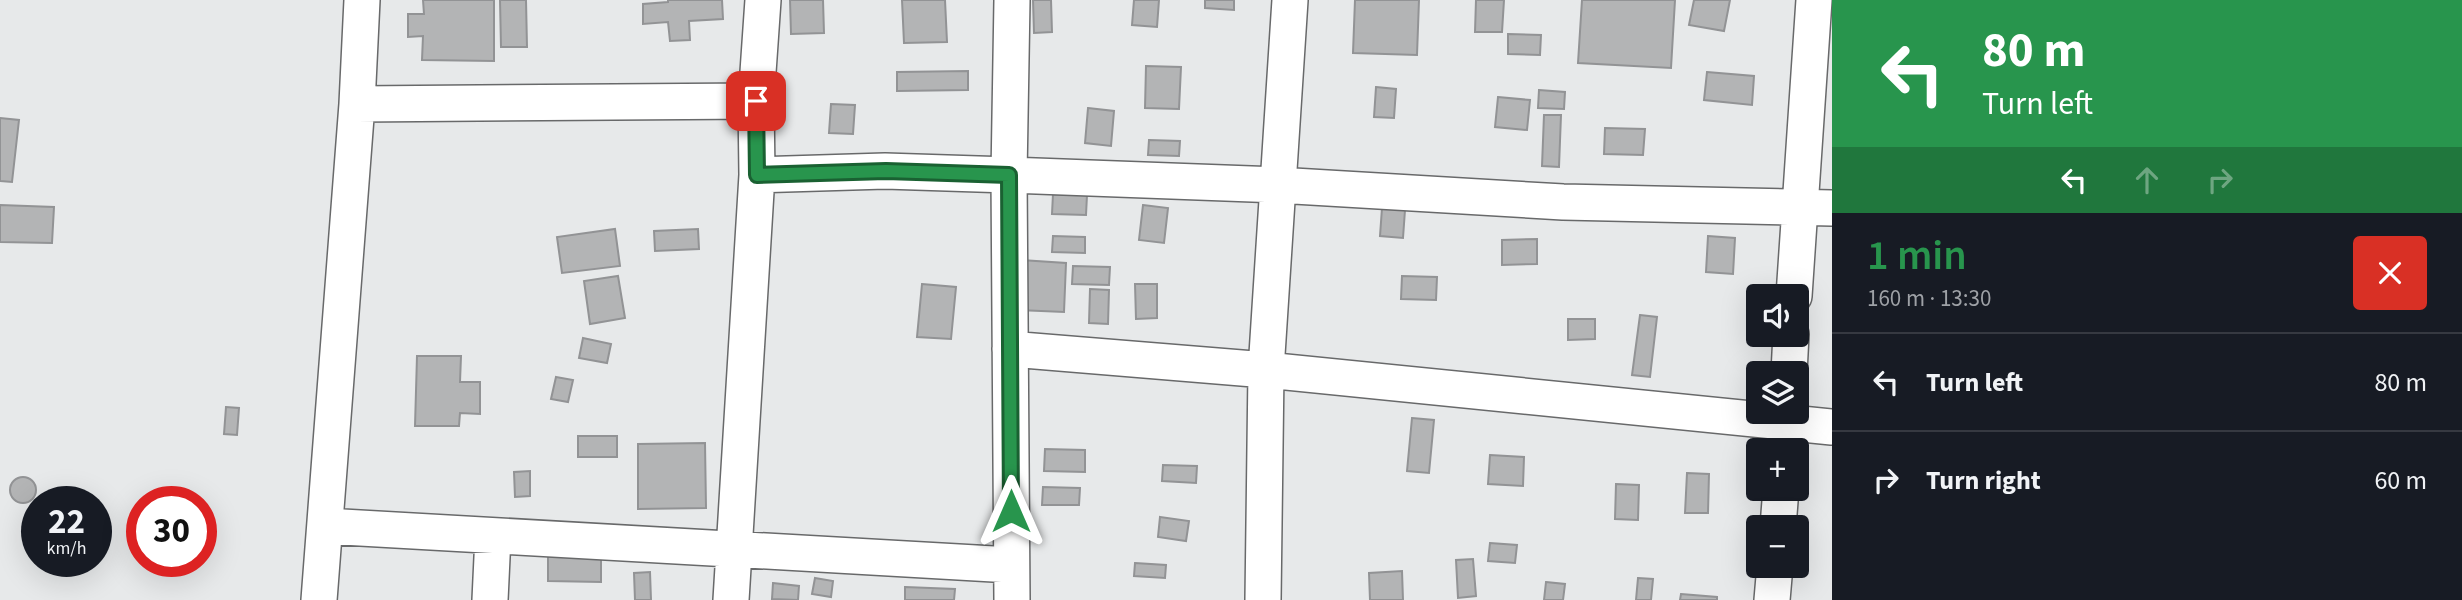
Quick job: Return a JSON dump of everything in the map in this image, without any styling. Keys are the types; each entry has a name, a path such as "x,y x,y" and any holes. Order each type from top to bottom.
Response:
{"street":[{"path":"319,600 357,104 362,0"},
{"path":"731,600 757,175 756,101 763,0"},
{"path":"1012,0 1009,175 1012,600"},
{"path":"1263,600 1266,370 1290,0"},
{"path":"1797,284 1816,207 1814,0"},
{"path":"357,104 756,101"},
{"path":"757,175 886,171 1277,185 1563,202 1816,207"},
{"path":"1010,349 1266,370 1785,428 1832,427"},
{"path":"325,526 1011,565"},
{"path":"490,600 494,536"},
{"path":"1772,600 1774,578"}],"building":[{"path":"423,0 494,0 494,61 422,60 423,36 408,37 408,14 424,14"},
{"path":"500,0 526,0 527,47 501,47"},
{"path":"668,0 722,0 723,19 689,21 690,40 670,41 668,22 643,24 643,4"},
{"path":"790,0 823,0 824,33 791,34"},
{"path":"902,0 945,0 947,42 904,43"},
{"path":"1033,0 1051,0 1052,32 1034,33"},
{"path":"1134,0 1159,0 1157,27 1132,25"},
{"path":"1205,0 1234,0 1234,10 1205,8"},
{"path":"1355,0 1419,0 1417,55 1353,53"},
{"path":"1476,0 1504,0 1502,32 1475,32"},
{"path":"1582,0 1675,0 1671,68 1578,63"},
{"path":"1694,0 1730,0 1724,31 1689,25"},
{"path":"1508,34 1541,35 1540,55 1508,54"},
{"path":"1146,66 1181,67 1179,109 1145,108"},
{"path":"968,71 968,90 897,91 897,72"},
{"path":"1707,72 1754,76 1752,105 1704,100"},
{"path":"1376,87 1396,89 1394,118 1374,117"},
{"path":"1539,90 1565,92 1564,109 1538,108"},
{"path":"1498,97 1530,100 1527,130 1495,127"},
{"path":"831,104 855,105 853,134 829,133"},
{"path":"1088,108 1114,111 1111,146 1085,143"},
{"path":"1544,115 1561,115 1559,167 1542,166"},
{"path":"0,118 19,120 12,182 0,181"},
{"path":"1605,128 1645,129 1643,155 1604,154"},
{"path":"1149,140 1180,141 1179,156 1148,155"},
{"path":"1053,194 1087,195 1086,215 1052,214"},
{"path":"0,205 54,207 52,243 0,242"},
{"path":"1143,205 1168,208 1164,243 1139,240"},
{"path":"1382,208 1405,210 1403,238 1380,236"},
{"path":"615,229 620,266 562,273 557,237"},
{"path":"698,229 699,249 655,251 654,231"},
{"path":"1053,236 1085,237 1085,253 1052,252"},
{"path":"1708,236 1735,238 1733,274 1706,272"},
{"path":"1537,239 1537,264 1502,265 1502,240"},
{"path":"1021,260 1066,263 1064,312 1018,310"},
{"path":"1073,266 1110,267 1109,285 1072,284"},
{"path":"618,276 625,318 590,324 584,281"},
{"path":"1402,276 1437,277 1436,300 1401,299"},
{"path":"922,284 956,287 951,339 917,337"},
{"path":"1135,284 1157,284 1157,318 1136,319"},
{"path":"1090,289 1109,290 1108,324 1089,323"},
{"path":"1640,315 1657,317 1650,377 1632,375"},
{"path":"1568,319 1595,319 1595,339 1568,340"},
{"path":"583,338 611,344 607,363 579,358"},
{"path":"417,356 461,356 460,382 480,382 480,414 460,413 459,426 415,426"},
{"path":"556,377 573,380 568,402 551,399"},
{"path":"226,407 239,408 237,435 224,434"},
{"path":"1412,418 1434,420 1429,473 1407,471"},
{"path":"578,436 617,436 617,457 578,457"},
{"path":"705,443 706,508 638,509 638,444"},
{"path":"1045,449 1085,450 1085,472 1044,471"},
{"path":"1490,455 1524,457 1523,486 1488,484"},
{"path":"1163,465 1197,466 1196,483 1162,481"},
{"path":"530,471 530,496 515,497 514,472"},
{"path":"1687,473 1709,474 1708,513 1685,513"},
{"path":"18,478 28,478 35,485 21,486 21,503 11,495 11,485"},
{"path":"1616,484 1639,485 1638,520 1615,519"},
{"path":"1043,487 1080,488 1079,505 1042,505"},
{"path":"1160,517 1189,521 1186,541 1158,537"},
{"path":"1490,543 1517,545 1515,563 1488,561"},
{"path":"548,550 601,551 601,582 548,581"},
{"path":"1473,559 1476,596 1458,598 1456,560"},
{"path":"1135,563 1166,565 1165,578 1134,576"},
{"path":"1402,571 1403,600 1370,600 1369,573"},
{"path":"650,572 651,600 635,600 634,573"},
{"path":"815,578 833,581 831,597 812,594"},
{"path":"1638,578 1653,579 1651,600 1636,600"},
{"path":"1546,582 1565,584 1563,600 1544,600"},
{"path":"773,583 799,586 798,600 772,599"},
{"path":"905,587 955,589 954,600 905,600"},
{"path":"1681,594 1717,597 1717,600 1680,600"}],"route":[{"path":"756,101 757,175 886,171 1009,175 1011,511"}]}
